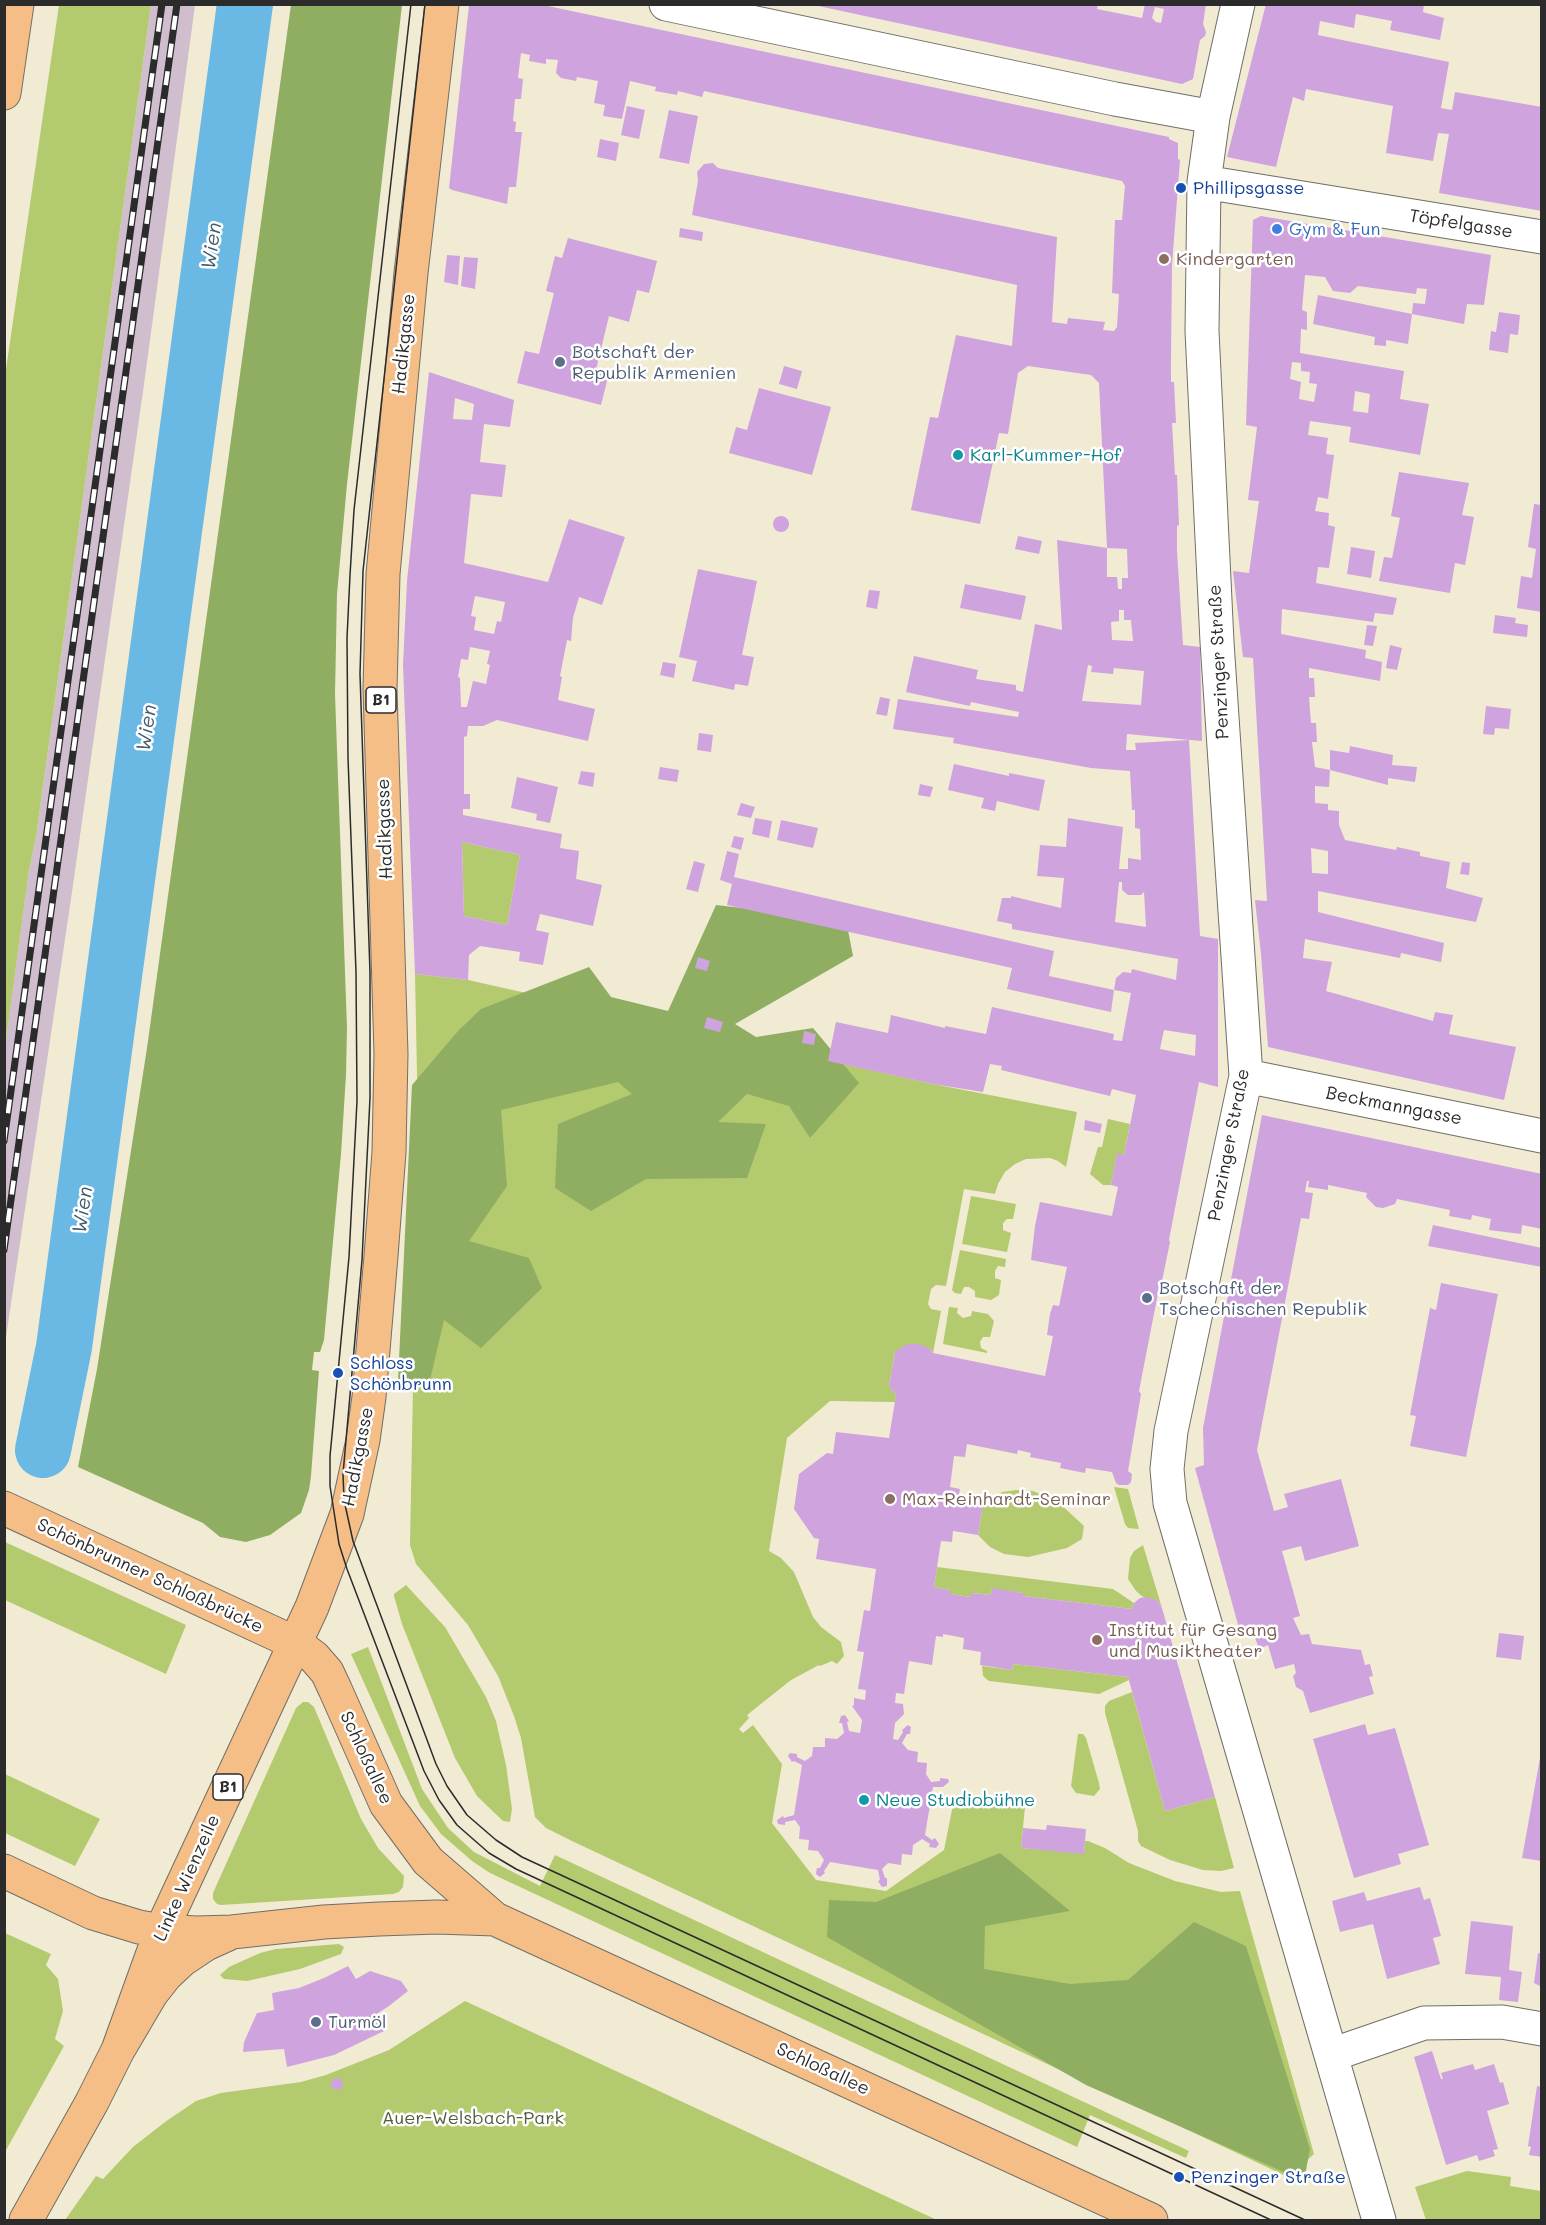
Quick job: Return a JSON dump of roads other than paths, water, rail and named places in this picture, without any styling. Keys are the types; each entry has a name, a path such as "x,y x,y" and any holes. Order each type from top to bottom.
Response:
{"main road":[{"path":"4,93 17,4"},
{"name":"Hadikgasse","path":"295,1643 312,1607 347,1514 355,1483 369,1397 387,1175 392,1054 380,689 383,574 411,273 442,4"},
{"name":"Schönbrunner Schloßbrücke","path":"4,1509 295,1643"},
{"name":"Schloßallee","path":"295,1643 314,1657 327,1672 386,1804 406,1833 428,1861 495,1919 1151,2220"},
{"name":"Linke Wienzeile","path":"118,2050 161,1931 295,1643"},
{"path":"4,1871 93,1913 161,1931"},
{"name":"Schloßallee","path":"161,1931 196,1934 379,1919 437,1917 495,1919"},
{"name":"Linke Wienzeile","path":"26,2220 146,2002 166,1975 182,1960 206,1944 232,1932"}],"street":[{"path":"666,4 1212,117"},
{"name":"Penzinger Straße","path":"1238,4 1212,117 1204,182 1202,331 1217,642 1246,1076 1171,1431 1167,1468 1170,1503 1379,2220"},
{"name":"Töpfelgasse","path":"1204,182 1542,237"},
{"name":"Beckmanngasse","path":"1246,1076 1542,1136"},
{"path":"1331,2055 1424,2023 1502,2022 1542,2029"}],"waterway":[{"name":"Wien","path":"43,1450 64,1347 245,4"}],"tram line":[{"path":"411,4 354,510 350,575 347,638 348,758 356,972 357,1101 349,1257 330,1456 330,1486 339,1544 347,1569 424,1771 439,1800 457,1825 489,1853 516,1869 1271,2220"},
{"path":"425,4 363,571 360,674 370,973 370,1098 362,1260 343,1474 344,1500 353,1541 436,1764 447,1786 467,1815 496,1840 522,1857 1305,2220"}],"railway":[{"path":"4,1141 162,4"},
{"path":"4,1250 177,4"}],"place":[{"name":"Phillipsgasse","path":"1181,188"},
{"name":"Gym & Fun","path":"1277,229"},
{"name":"Kindergarten","path":"1164,259"},
{"name":"Botschaft der Republik Armenien","path":"560,362"},
{"name":"Karl-Kummer-Hof","path":"958,455"},
{"name":"Botschaft der Tschechischen Republik","path":"1147,1298"},
{"name":"Schloss Schönbrunn","path":"338,1373"},
{"name":"Max-Reinhardt-Seminar","path":"890,1499"},
{"name":"Institut für Gesang und Musiktheater","path":"1097,1640"},
{"name":"Neue Studiobühne","path":"864,1800"},
{"name":"Turmöl","path":"316,2022"},
{"name":"Penzinger Straße","path":"1179,2177"}],"park label":[{"name":"Auer-Welsbach-Park","path":"473,2118"}]}
